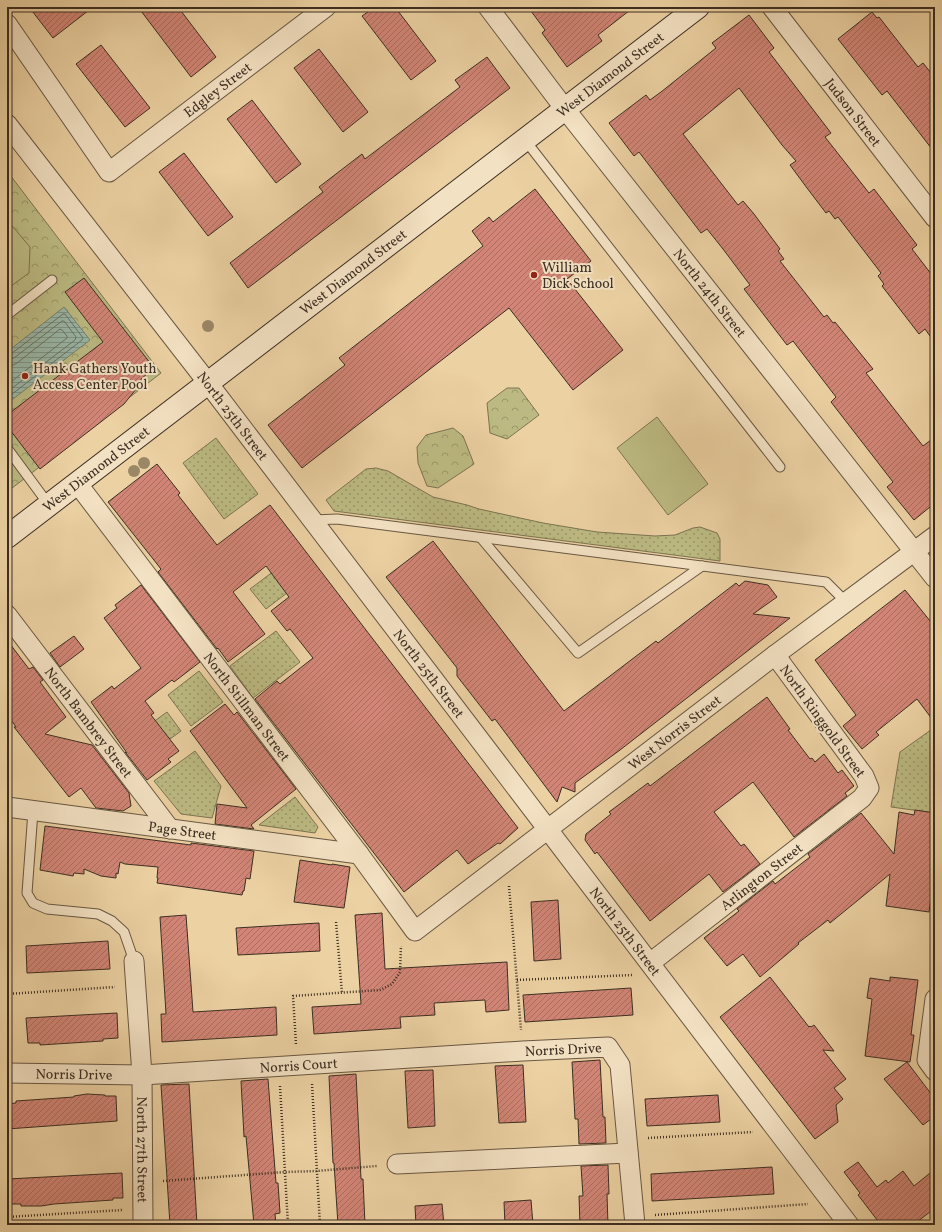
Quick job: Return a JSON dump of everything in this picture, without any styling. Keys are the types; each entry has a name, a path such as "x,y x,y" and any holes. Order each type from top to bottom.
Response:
{"main road":[{"name":"West Diamond Street","path":"7,537 698,7"}],"street":[{"name":"Edgley Street","path":"7,24 109,172 326,7"},
{"name":"North 24th Street","path":"488,7 565,109 935,578"},
{"name":"Judson Street","path":"772,7 935,218"},
{"name":"North 25th Street","path":"7,124 208,383 849,1225"},
{"name":"North Stillman Street","path":"77,483 359,854 410,924"},
{"name":"West Norris Street","path":"410,924 506,862 775,655 935,536"},
{"name":"North Bambrey Street","path":"7,615 170,829"},
{"name":"North Ringgold Street","path":"775,655 864,776 869,788"},
{"name":"Arlington Street","path":"650,963 862,798 869,788"},
{"name":"Page Street","path":"7,807 359,854"},
{"path":"134,961 142,1075"},
{"path":"935,999 927,1060 935,1071"},
{"name":"Norris Drive","path":"457,1055 608,1047 620,1065 634,1220"},
{"name":"Norris Court","path":"142,1075 457,1055"},
{"name":"Norris Drive","path":"7,1073 142,1075"},
{"name":"North 27th Street","path":"142,1075 142,1217"},
{"path":"397,1164 627,1146"}],"lane":[{"path":"525,140 780,467"},
{"path":"7,315 52,280"},
{"path":"7,448 49,505"},
{"path":"312,520 337,519 826,582 846,602"},
{"path":"481,538 578,653 702,566"},
{"path":"33,811 26,893 33,903 47,909 98,914 112,921 124,932 134,961"}],"path":[{"path":"506,862 523,1051"},
{"path":"336,922 342,992"},
{"path":"288,1225 285,1172 296,1065 293,996 380,990 392,984 400,972 402,930 410,924"},
{"path":"517,980 633,975 650,963"},
{"path":"7,994 135,985"},
{"path":"296,1065 317,1172 320,1225"},
{"path":"627,1146 777,1131"},
{"path":"142,1182 285,1172 317,1172 397,1164"},
{"path":"634,1220 832,1202"},
{"path":"7,1217 142,1217"}],"green space":[{"path":"7,171 161,373 7,492"},
{"path":"7,220 30,247 29,273 7,289"},
{"path":"507,388 519,388 539,415 507,439 490,433 487,403"},
{"path":"657,417 708,484 668,515 617,448"},
{"path":"453,428 463,436 474,464 438,488 427,486 418,463 417,447 426,435"},
{"path":"216,438 258,494 224,519 183,463"},
{"path":"376,468 388,471 433,497 543,523 597,532 655,536 675,535 700,527 717,533 720,539 720,561 334,511 326,500 366,469"},
{"path":"302,550 317,570 266,609 250,589"},
{"path":"276,631 300,662 253,698 230,666"},
{"path":"199,671 223,702 191,726 168,695"},
{"path":"167,712 181,731 141,760 127,741"},
{"path":"935,727 935,813 891,807 900,752"},
{"path":"195,751 221,786 212,818 181,814 154,781"},
{"path":"295,797 318,827 315,833 259,825"}],"water":[{"name":"Hank Gathers Youth Access Center Pool","path":"64,307 90,340 9,402 7,400 7,352"}],"building":[{"path":"29,7 93,7 53,38"},
{"path":"138,7 178,7 216,57 191,77"},
{"path":"375,7 395,7 436,61 411,80 362,16"},
{"path":"528,7 634,7 598,35 602,41 567,67 542,33 545,30"},
{"path":"872,12 877,18 879,17 918,67 923,63 935,78 935,153 887,91 882,95 838,39"},
{"path":"749,15 774,48 769,52 831,133 825,137 869,193 874,189 917,245 912,249 935,279 935,343 925,329 919,334 882,286 884,284 878,276 881,273 838,217 835,219 829,211 826,213 790,165 796,161 739,88 683,134 738,205 743,201 754,214 780,249 778,251 784,259 780,261 824,317 827,315 833,323 835,322 873,369 866,373 923,446 935,437 935,503 914,520 887,487 893,482 831,402 836,397 793,341 787,345 744,289 750,285 723,249 707,229 701,233 639,152 634,156 609,123 646,95 650,100 661,92 716,48 712,43"},
{"path":"101,45 150,108 125,127 76,64"},
{"path":"319,49 368,112 343,132 294,68"},
{"path":"487,57 510,88 248,288 230,263 323,192 319,187 362,154 365,159 460,87 455,80"},
{"path":"252,100 301,164 276,183 227,119"},
{"path":"184,153 233,217 208,236 159,172"},
{"path":"535,189 591,261 567,279 623,350 573,390 509,308 302,468 268,425 345,365 339,358 483,246 472,231 489,217 493,222"},
{"path":"84,278 154,368 141,379 141,383 124,404 40,469 7,426 7,415 103,342 65,292"},
{"path":"157,464 180,493 178,495 217,545 270,505 518,828 500,844 498,843 468,864 457,850 404,892 255,699 277,681 280,684 313,658 290,629 287,631 271,611 289,597 266,566 233,592 265,634 228,662 158,572 161,569 108,502"},
{"path":"433,541 564,711 656,641 658,643 736,583 739,586 745,581 768,585 777,597 753,614 790,618 620,750 575,783 575,792 562,787 557,802 495,719 492,721 457,676 457,668 386,577"},
{"path":"141,585 200,662 174,682 172,680 145,701 154,713 151,715 179,751 168,759 171,762 147,780 125,752 127,753 91,702 112,686 114,689 141,668 104,618 117,608 115,605"},
{"path":"905,590 935,627 935,723 917,699 876,732 879,735 862,749 843,726 856,715 815,660"},
{"path":"74,636 84,649 60,667 50,653"},
{"path":"7,640 29,669 33,667 43,680 40,682 66,717 45,734 92,745 129,793 131,806 123,811 96,808 81,788 69,797 14,727 16,727 7,714"},
{"path":"767,697 790,729 788,730 810,759 812,758 815,762 824,754 838,773 842,770 854,786 845,793 847,796 794,837 753,782 714,812 741,846 744,844 760,864 723,892 709,874 650,921 597,852 595,854 585,840 586,834 611,814 609,812 648,783 650,786"},
{"path":"225,704 234,715 237,712 296,789 251,825 254,829 215,824 217,804 247,808 190,731"},
{"path":"915,810 935,813 935,869 929,912 886,906 890,874 830,923 828,920 798,943 799,944 760,977 743,954 727,966 704,938 739,911 737,909 773,881 775,884 810,857 808,854 861,813 894,854 899,812 914,815"},
{"path":"45,826 191,845 191,843 254,851 250,879 246,878 242,895 157,883 158,867 125,864 120,862 118,874 116,873 116,878 101,876 84,869 84,874 74,873 73,876 40,870"},
{"path":"300,860 350,867 344,908 294,902"},
{"path":"558,900 561,959 534,961 531,902"},
{"path":"382,913 385,969 507,962 509,1010 486,1012 485,1000 434,1003 435,1015 400,1017 401,1028 314,1034 312,1007 361,1004 355,915"},
{"path":"186,915 193,1012 276,1007 277,1035 162,1042 161,1014 166,1014 160,917"},
{"path":"319,923 320,951 238,955 236,928"},
{"path":"108,941 110,969 27,973 26,946"},
{"path":"770,977 809,1027 814,1025 834,1051 823,1050 846,1079 834,1088 843,1099 836,1105 838,1122 815,1139 720,1017"},
{"path":"890,977 918,980 911,1035 914,1035 910,1062 865,1056 872,999 867,998 870,978 890,981"},
{"path":"631,988 633,1015 525,1022 523,995"},
{"path":"117,1013 118,1038 103,1039 103,1041 40,1045 40,1043 28,1043 26,1018"},
{"path":"600,1060 606,1143 579,1144 578,1119 575,1119 572,1062"},
{"path":"907,1062 935,1099 935,1116 923,1125 884,1079"},
{"path":"523,1065 526,1122 499,1123 495,1066"},
{"path":"433,1070 435,1126 408,1128 405,1071"},
{"path":"356,1074 361,1179 363,1179 365,1225 338,1225 333,1163 329,1076"},
{"path":"268,1079 276,1183 278,1183 280,1213 275,1214 276,1225 254,1225 246,1136 244,1137 241,1081"},
{"path":"189,1084 197,1225 170,1225 161,1085"},
{"path":"87,1094 116,1096 117,1121 7,1129 7,1104 16,1103 16,1101 74,1097"},
{"path":"718,1095 720,1122 647,1126 645,1099"},
{"path":"858,1162 877,1187 886,1180 888,1183 903,1171 914,1186 935,1169 935,1208 913,1225 881,1225 858,1195 860,1193 844,1172"},
{"path":"608,1165 608,1225 580,1225 579,1196 583,1196 581,1166"},
{"path":"772,1167 774,1194 652,1201 651,1174"},
{"path":"122,1173 123,1198 41,1206 21,1206 21,1204 9,1204 8,1179"},
{"path":"531,1200 533,1225 505,1225 504,1202"},
{"path":"442,1204 444,1225 416,1225 415,1206"}],"place":[{"name":"William Dick School","path":"534,275"},
{"name":"Hank Gathers Youth Access Center Pool","path":"25,376"}]}
